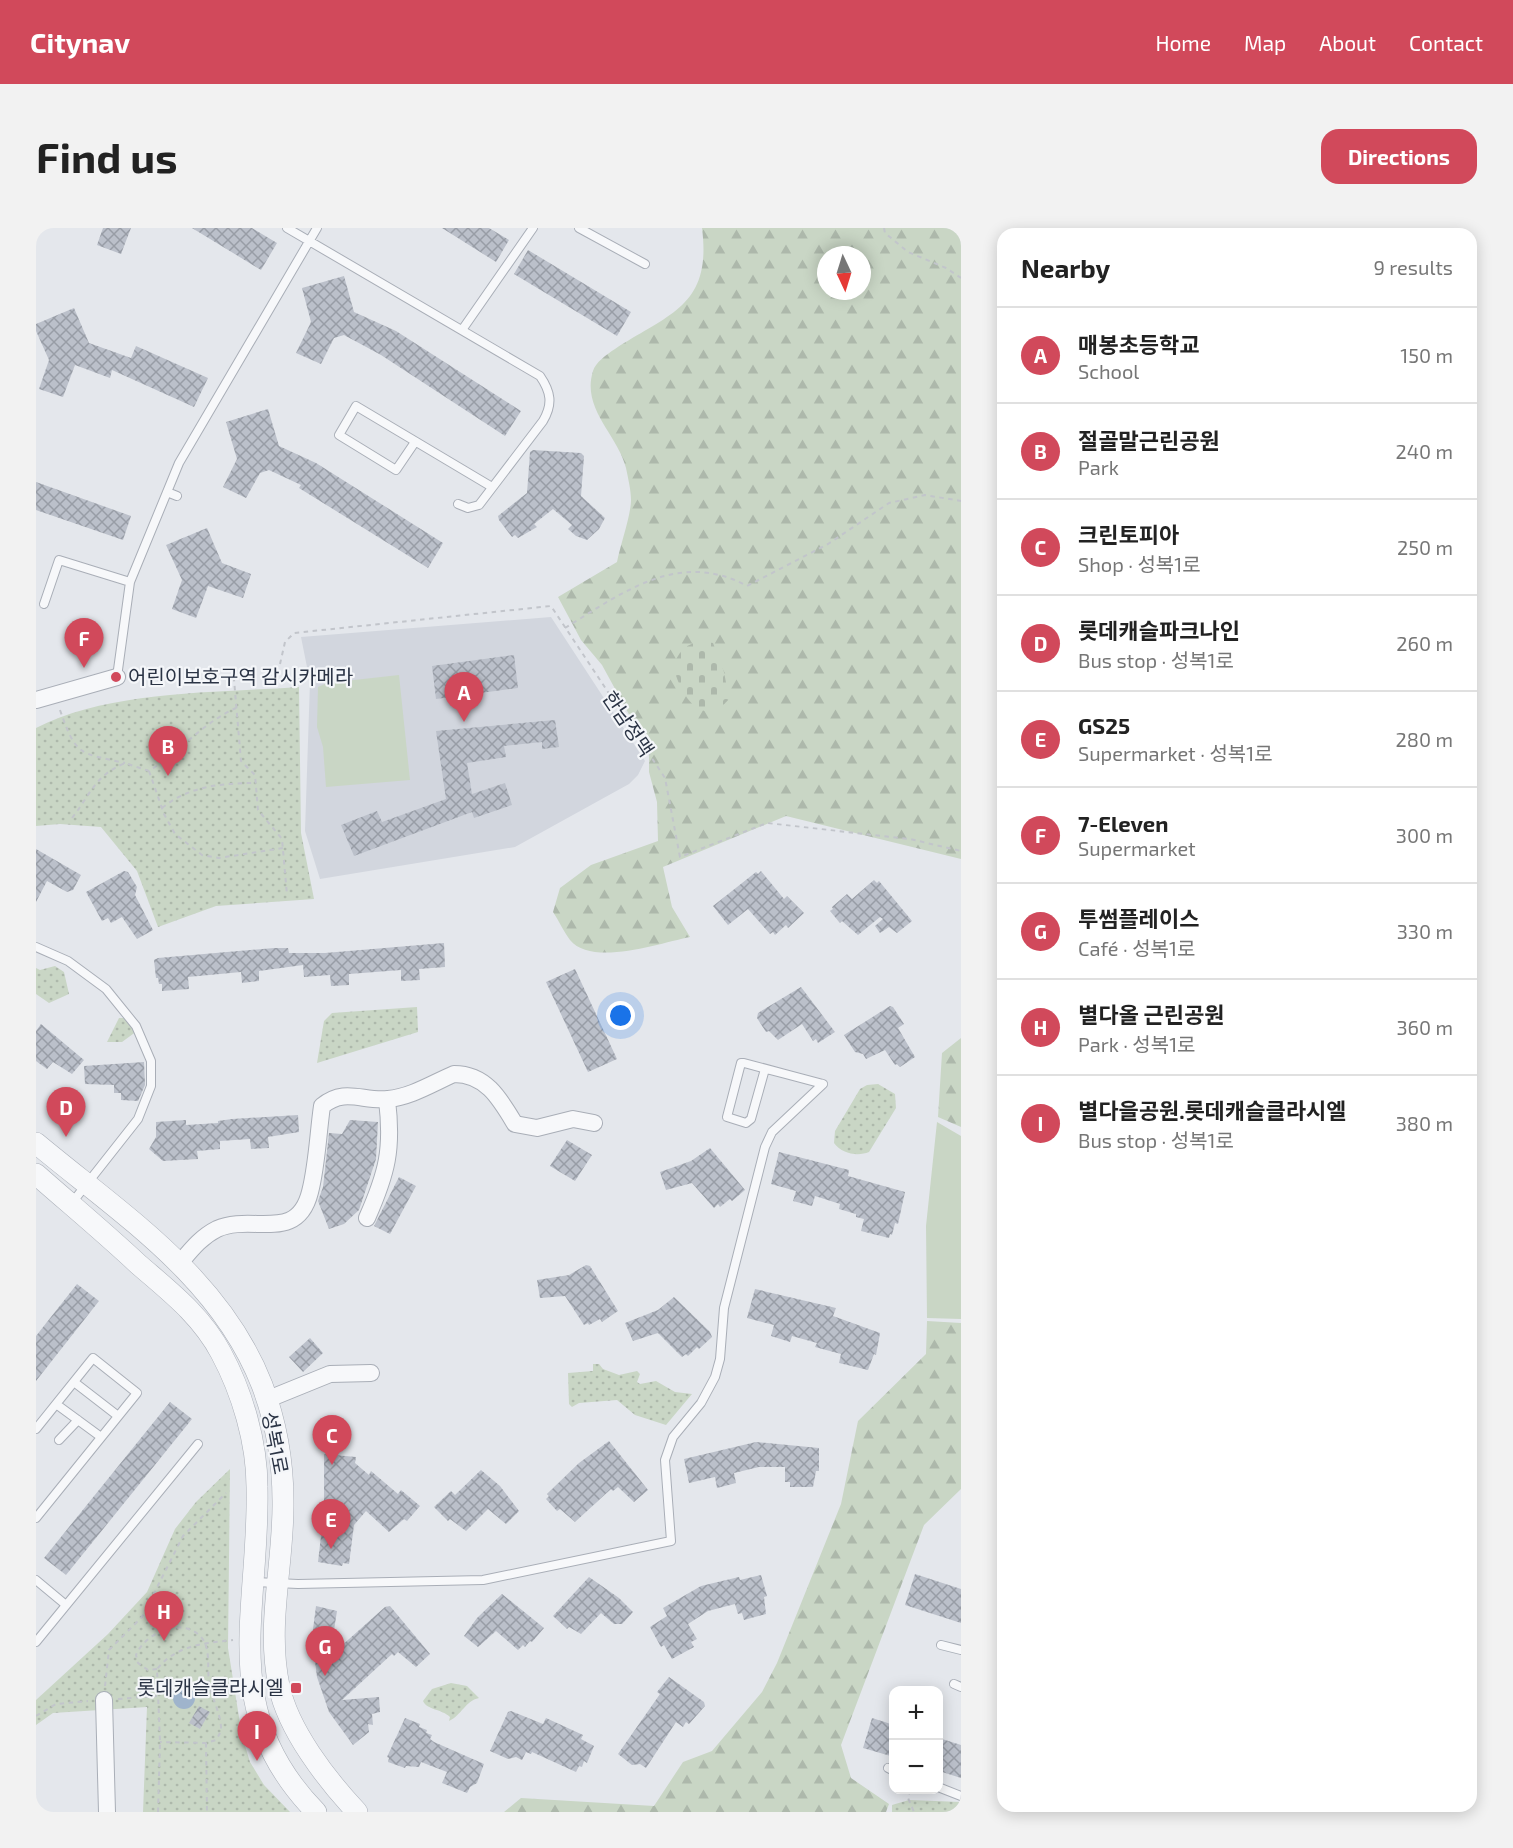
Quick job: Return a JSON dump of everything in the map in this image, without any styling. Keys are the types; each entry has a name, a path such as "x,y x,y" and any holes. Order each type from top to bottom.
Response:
{"street":[{"path":"36,700 117,677"},
{"path":"180,1263 195,1244 218,1229 243,1223 286,1224 298,1216 310,1193 322,1106 332,1097 343,1095 387,1100 402,1097 454,1074 463,1074 479,1079 497,1095 515,1124 537,1128 573,1119 594,1123"},
{"path":"367,1218 383,1182 389,1156 387,1100"},
{"name":"성복1로","path":"36,1143 160,1242 224,1315 252,1364 276,1432 282,1483 274,1635 277,1671 283,1701 325,1774 357,1812"},
{"name":"성복1로","path":"36,1174 184,1304 220,1351 243,1404 257,1484 255,1582 248,1656 258,1720 271,1753 289,1781 316,1812"},
{"path":"266,1400 330,1374 370,1373"},
{"path":"104,1700 107,1812"}],"lane":[{"path":"287,228 540,376 550,397 550,409 543,421 473,508 458,504"},
{"path":"117,677 130,582 179,463 317,228"},
{"path":"462,330 533,228"},
{"path":"579,228 645,264"},
{"path":"415,442 396,470 339,435 356,406 492,487"},
{"path":"167,492 177,496"},
{"path":"44,604 59,560 130,582"},
{"path":"36,947 68,962 106,989 136,1026 151,1061 151,1086 138,1119 71,1204"},
{"path":"255,1582 445,1583 483,1580 671,1541 665,1460 673,1437 701,1403 715,1377 721,1353 724,1308 765,1147 772,1132 823,1084 765,1069 741,1063 727,1117 746,1123 752,1119 765,1069"},
{"path":"36,1429 93,1358 137,1393 36,1518"},
{"path":"74,1382 118,1416"},
{"path":"56,1404 101,1437"},
{"path":"59,1440 78,1420"},
{"path":"36,1642 198,1444"},
{"path":"36,1580 66,1605"},
{"path":"941,1645 961,1650"},
{"path":"943,1789 961,1796"}],"path":[{"path":"884,228 885,233 908,252 946,268 961,278"},
{"path":"565,628 633,587 669,573 698,573 733,579 747,586 828,544 889,502 925,495 961,501"},
{"name":"한남정맥","path":"280,664 285,642 294,633 550,606 665,778 680,856 767,823 910,839 961,851"},
{"path":"233,668 241,761 255,775 258,810 282,839 287,895"},
{"path":"55,695 76,747 85,755 125,763 149,771"},
{"path":"149,771 171,757 217,716 236,708"},
{"path":"72,818 87,792 108,770 125,763"},
{"path":"149,771 162,808 175,834 202,855 219,858 244,852 282,848"},
{"path":"162,808 194,790 231,783 256,783"},
{"path":"104,1700 109,1650 142,1617 183,1536 226,1493"},
{"path":"157,1669 148,1670 142,1667 136,1655 144,1641 156,1634 182,1628 194,1631 206,1644 209,1684 216,1702 221,1731 216,1740 206,1743 160,1742"},
{"path":"158,1812 160,1742 157,1669 165,1658 180,1650 221,1641"},
{"path":"206,1743 207,1812"},
{"path":"909,1794 908,1798 914,1812"}],"shaded area":[{"path":"551,617 645,761 638,775 629,784 515,847 320,879 305,831 310,682 301,637"}],"green space":[{"path":"702,228 961,228 961,859 786,816 663,867 672,907 690,937 627,951 594,952 580,948 570,940 553,912 560,888 591,865 658,841 657,802 649,772 649,751 602,665 581,640 558,597 617,562 631,506 626,468 622,456 596,410 592,398 593,371 602,359 615,349 683,304 693,291 700,275 703,254"},
{"path":"698,641 713,643 724,672 729,699 719,708 709,711 700,710 692,704 680,686 673,664 683,648"},
{"path":"399,675 410,780 326,787 323,747 317,727 318,687 327,683"},
{"path":"299,687 301,833 314,899 216,906 158,927 137,871 101,827 60,824 36,826 36,728 96,706 130,700 164,695"},
{"path":"55,966 64,972 69,994 49,1003 36,994 36,968 40,970"},
{"path":"417,1007 418,1032 317,1063 324,1021 332,1013"},
{"path":"119,1018 125,1018 137,1031 122,1042 107,1042"},
{"path":"961,1038 961,1127 938,1117 942,1053"},
{"path":"878,1084 895,1094 896,1108 869,1152 854,1154 845,1152 834,1143 835,1131 860,1089 867,1085"},
{"path":"937,1122 961,1136 961,1319 927,1318 926,1226"},
{"path":"927,1321 961,1323 961,1489 924,1525 841,1745 851,1778 889,1804 886,1812 504,1812 521,1798 654,1806 683,1762 712,1751 762,1692 777,1663 841,1504 858,1421 926,1354"},
{"path":"593,1364 599,1364 603,1369 619,1375 637,1371 640,1374 637,1382 640,1384 656,1381 675,1392 692,1394 666,1425 635,1415 617,1400 579,1403 572,1407 569,1404 568,1373 593,1371"},
{"path":"230,1469 228,1648 242,1736 250,1762 264,1785 290,1812 143,1812 147,1707 53,1713 36,1725 36,1700 108,1634 147,1592 175,1529 196,1502"},
{"path":"451,1683 467,1686 479,1698 470,1702 449,1721 450,1717 447,1714 428,1706 423,1701 432,1689"},
{"path":"909,1800 961,1802 961,1812 892,1812 892,1805"}],"water":[{"path":"184,1687 192,1690 195,1698 192,1706 184,1709 176,1706 173,1698 176,1690"}],"building":[{"path":"103,228 131,228 121,254 97,245"},
{"path":"192,228 252,228 277,243 261,270"},
{"path":"442,228 489,228 509,240 496,262"},
{"path":"528,250 631,312 617,336 514,274"},
{"path":"344,276 354,312 396,331 521,411 505,436 381,355 344,335 334,338 321,364 296,353 311,322 302,288"},
{"path":"74,308 89,343 131,358 136,346 208,378 194,407 112,370 110,378 75,365 63,397 39,389 49,360 36,331 36,324"},
{"path":"268,409 279,446 316,463 443,543 428,568 299,488 301,485 269,470 260,473 246,498 223,487 237,459 226,422"},
{"path":"533,450 581,453 584,456 581,496 605,518 599,529 587,540 576,536 568,529 572,525 553,509 534,524 537,527 518,538 515,535 512,537 499,520 498,516 527,493 530,452"},
{"path":"36,482 131,516 123,540 36,510"},
{"path":"207,528 222,563 251,574 243,598 208,586 196,618 172,609 182,580 166,545"},
{"path":"514,655 518,688 436,699 432,666"},
{"path":"555,720 559,747 542,749 542,742 504,746 506,757 467,763 472,794 505,783 512,805 474,818 472,812 354,856 341,825 377,811 382,822 446,799 436,731"},
{"path":"36,849 81,875 73,890 67,892 47,881 36,902"},
{"path":"124,871 128,872 137,887 135,895 153,930 137,939 122,917 111,923 108,918 102,921 86,892"},
{"path":"761,871 784,899 787,896 804,913 788,928 786,925 775,935 773,932 770,934 748,909 728,925 713,906 756,872 758,874"},
{"path":"874,880 877,883 879,881 912,921 897,933 889,927 880,933 875,926 883,919 880,917 858,935 842,921 840,923 830,911 847,894 852,899"},
{"path":"444,943 445,967 419,969 420,980 401,981 401,970 349,974 349,985 331,986 330,975 304,977 303,965 259,971 259,981 242,983 241,972 188,977 189,989 162,991 162,984 159,984 156,978 154,960 274,948 288,948 289,953 325,953"},
{"path":"575,969 617,1059 588,1072 546,982"},
{"path":"801,987 835,1032 818,1043 816,1039 813,1041 802,1024 778,1040 769,1031 766,1032 757,1018 758,1013"},
{"path":"890,1006 904,1024 898,1028 915,1057 900,1067 895,1065 885,1050 866,1059 863,1054 855,1052 844,1035"},
{"path":"41,1024 84,1060 72,1074 53,1062 47,1069 36,1061 36,1031"},
{"path":"144,1062 145,1085 138,1101 121,1100 121,1093 114,1093 114,1085 85,1084 84,1066"},
{"path":"298,1115 299,1132 268,1137 269,1148 251,1149 250,1139 220,1141 220,1149 197,1151 198,1159 163,1161 149,1149 156,1137 156,1122 186,1120 186,1125 218,1123 218,1121 232,1119"},
{"path":"350,1120 378,1122 376,1159 359,1210 344,1224 329,1229 318,1201 323,1187 329,1133 342,1134"},
{"path":"567,1140 592,1155 575,1181 550,1166"},
{"path":"710,1148 745,1190 732,1201 730,1199 720,1207 718,1204 714,1208 692,1183 666,1190 660,1172 691,1161"},
{"path":"779,1152 849,1170 848,1176 905,1192 898,1224 895,1223 892,1235 890,1234 889,1238 861,1231 864,1219 839,1209 840,1204 815,1196 812,1206 793,1201 796,1191 771,1184"},
{"path":"399,1177 416,1186 390,1234 374,1226"},
{"path":"586,1265 590,1266 618,1311 602,1322 600,1319 589,1325 588,1323 584,1325 565,1296 540,1298 537,1280 569,1275"},
{"path":"77,1284 99,1301 36,1381 36,1336"},
{"path":"755,1289 836,1308 833,1316 880,1333 876,1355 874,1354 868,1370 839,1363 841,1354 815,1347 817,1343 792,1336 790,1342 771,1336 774,1325 747,1318"},
{"path":"674,1297 710,1332 712,1337 688,1356 686,1354 682,1357 658,1333 633,1341 625,1323 658,1310"},
{"path":"310,1338 323,1353 303,1372 289,1357"},
{"path":"170,1402 192,1419 66,1575 44,1558"},
{"path":"609,1441 648,1490 634,1502 618,1487 613,1491 611,1489 575,1522 560,1509 557,1511 546,1499 549,1496 547,1494 579,1463"},
{"path":"756,1442 819,1448 819,1471 816,1471 813,1487 790,1487 790,1482 785,1482 785,1467 759,1467 734,1473 736,1483 717,1488 715,1477 689,1483 684,1459"},
{"path":"324,1454 356,1457 355,1463 369,1475 371,1471 398,1494 401,1490 420,1506 407,1521 404,1519 389,1532 366,1511 354,1525 349,1564 343,1563 342,1566 318,1562 324,1510"},
{"path":"481,1470 500,1486 519,1511 506,1524 488,1509 466,1531 450,1519 448,1521 434,1507 451,1491 455,1495"},
{"path":"915,1574 961,1589 961,1623 905,1605"},
{"path":"761,1575 767,1596 764,1597 766,1614 744,1620 742,1613 738,1614 735,1604 708,1611 688,1624 697,1639 691,1642 694,1647 672,1659 664,1645 661,1647 650,1627 667,1616 663,1608 701,1586 739,1577 740,1580"},
{"path":"589,1577 619,1598 633,1612 622,1624 614,1624 601,1613 581,1634 569,1627 567,1629 553,1616"},
{"path":"502,1594 544,1628 532,1642 530,1641 525,1647 523,1645 518,1650 496,1631 478,1647 464,1636 477,1618"},
{"path":"316,1606 337,1611 330,1656 385,1607 390,1606 430,1654 416,1667 398,1652 394,1656 392,1654 342,1700 379,1697 380,1712 372,1714 373,1725 368,1724 369,1732 353,1745 329,1712 317,1677 312,1637"},
{"path":"669,1677 704,1702 705,1706 689,1724 686,1722 683,1727 676,1722 646,1768 640,1764 632,1765 618,1754 660,1694 657,1692"},
{"path":"199,1706 210,1712 200,1729 189,1723"},
{"path":"511,1711 543,1724 546,1718 583,1735 581,1739 594,1746 587,1763 584,1761 582,1767 579,1766 576,1772 532,1752 531,1754 526,1752 522,1760 516,1757 508,1759 490,1751 508,1712"},
{"path":"405,1718 420,1724 419,1727 432,1735 430,1739 434,1742 484,1764 477,1783 470,1787 467,1793 442,1783 447,1772 421,1762 419,1767 406,1766 405,1768 388,1762 387,1757"},
{"path":"872,1718 889,1723 889,1756 863,1748"},
{"path":"943,1739 961,1745 961,1778 943,1772"}],"place":[{"name":"7-Eleven","path":"84,668"},
{"name":"어린이보호구역 감시카메라","path":"116,677"},
{"name":"매봉초등학교","path":"464,722"},
{"name":"절골말근린공원","path":"168,776"},
{"name":"롯데캐슬파크나인","path":"66,1137"},
{"name":"크린토피아","path":"332,1465"},
{"name":"GS25","path":"331,1549"},
{"name":"별다올 근린공원","path":"164,1641"},
{"name":"투썸플레이스","path":"325,1676"},
{"name":"롯데캐슬클라시엘","path":"296,1688"},
{"name":"별다을공원.롯데캐슬클라시엘","path":"257,1761"}]}
